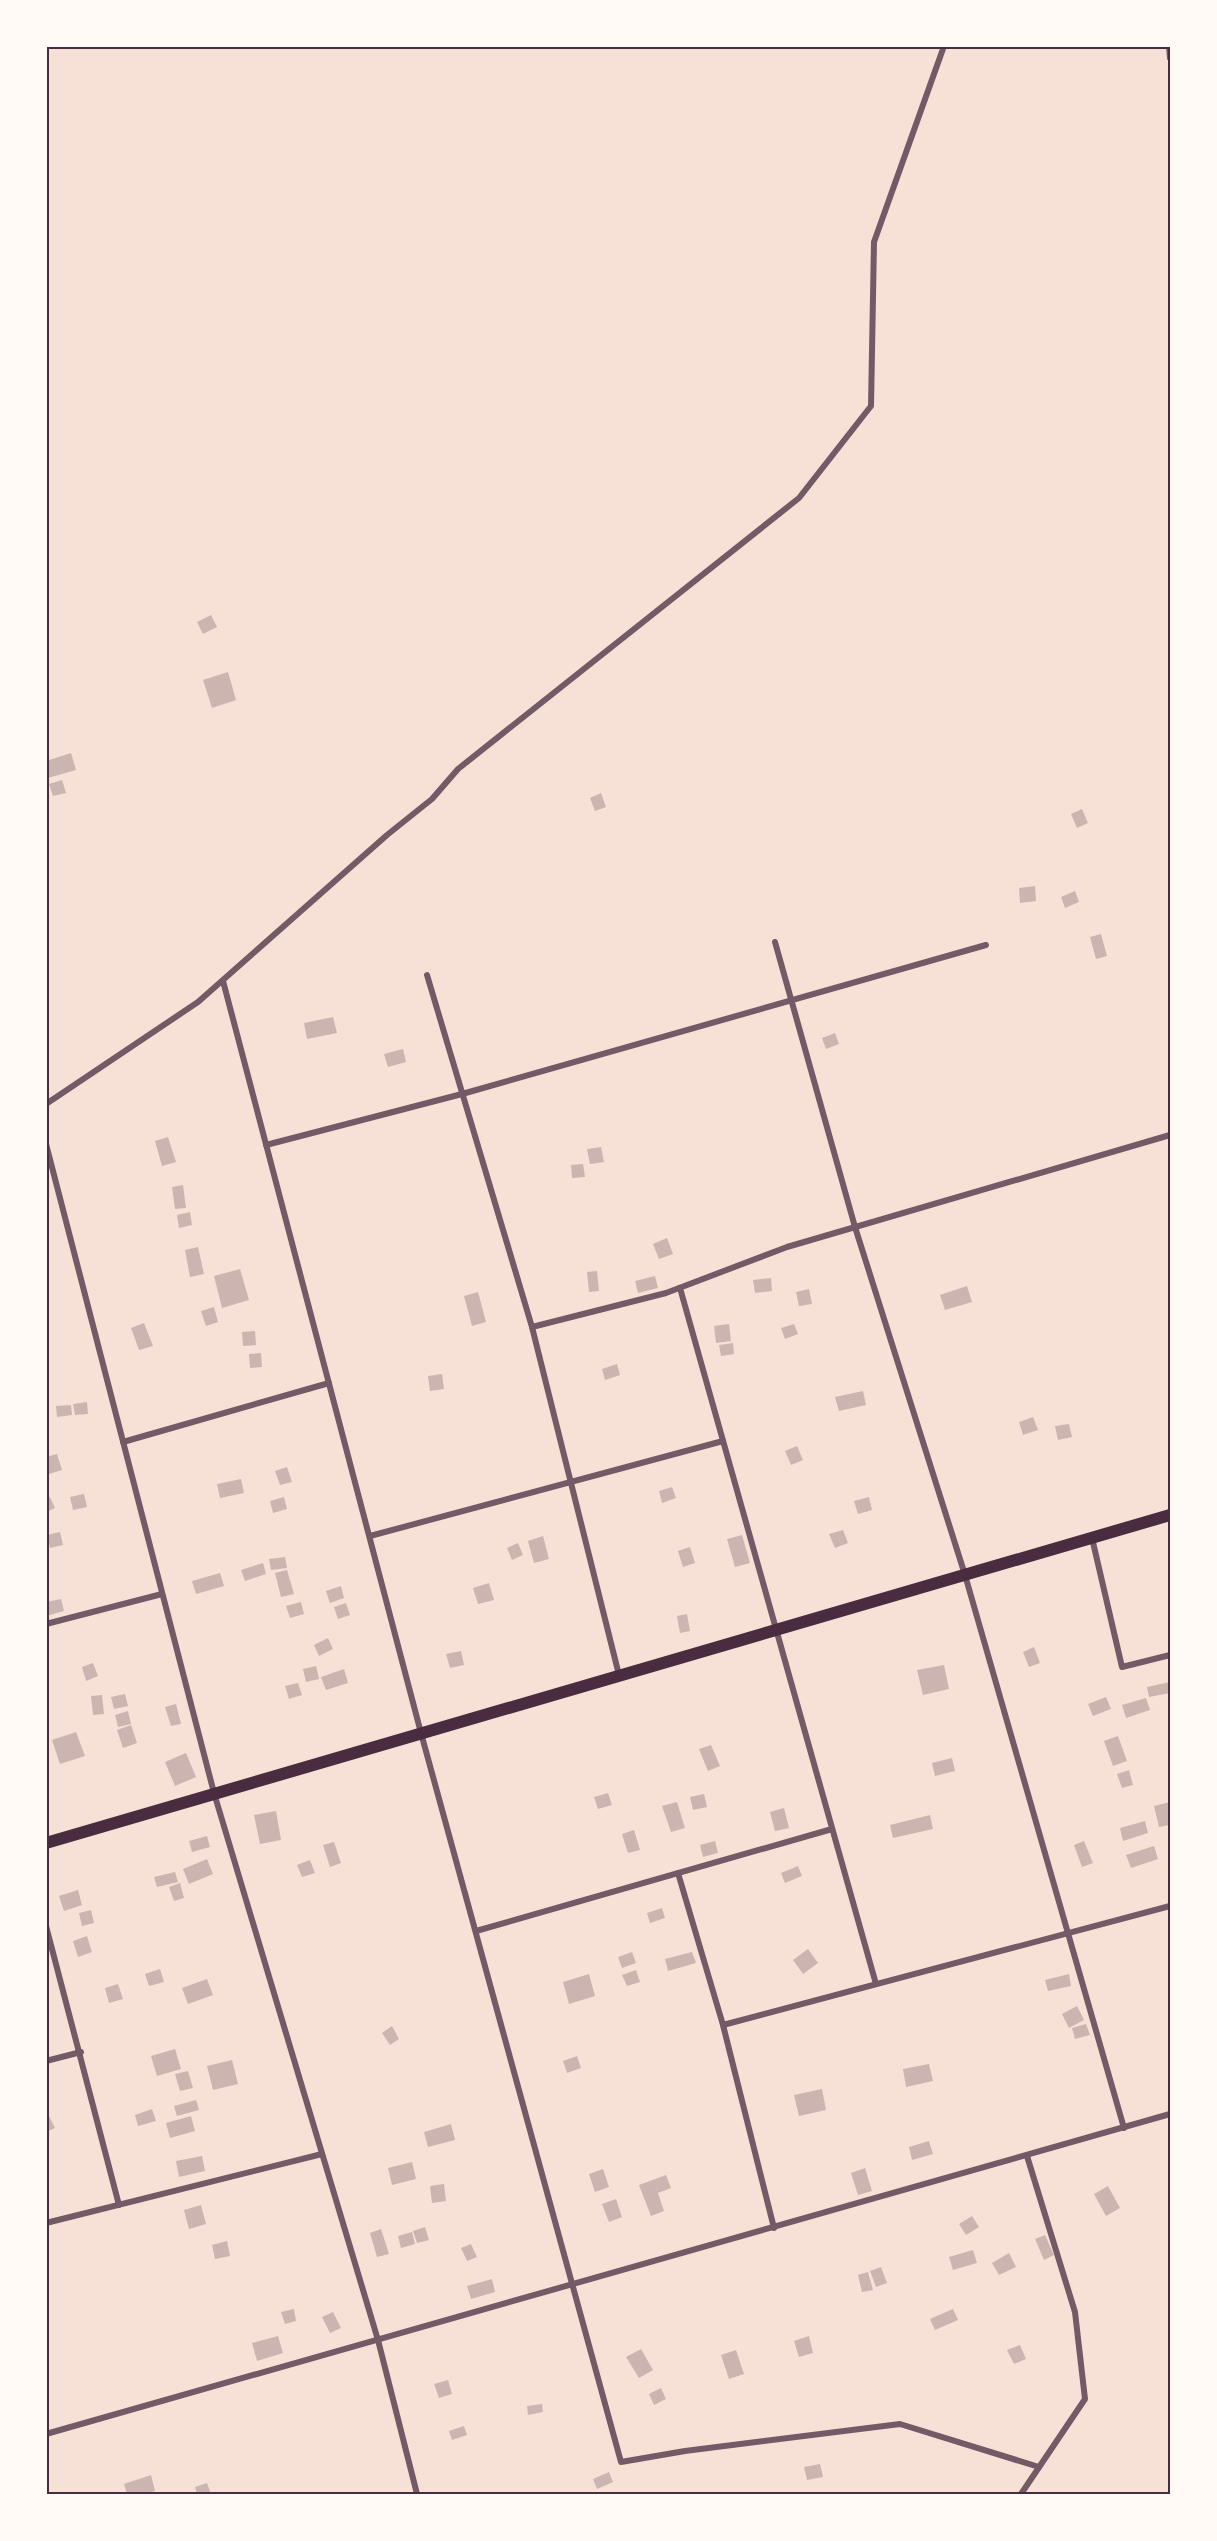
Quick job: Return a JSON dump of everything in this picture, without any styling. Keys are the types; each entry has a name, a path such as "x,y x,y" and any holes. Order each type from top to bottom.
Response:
{"main road":[{"path":"46,1843 1170,1515"}],"street":[{"path":"46,1104 198,1002 432,799 458,769 799,498 871,406 874,242 944,46"},
{"path":"1169,46 1170,58"},
{"path":"775,942 855,1227 965,1575 1124,2128"},
{"path":"266,1146 462,1094 986,945"},
{"path":"427,975 532,1327 619,1675"},
{"path":"223,981 422,1733 621,2462 685,2451 900,2424 1039,2467"},
{"path":"532,1327 666,1293 787,1247 1170,1135"},
{"path":"46,1144 214,1793 378,2340 417,2494"},
{"path":"680,1288 876,1984"},
{"path":"123,1442 329,1383"},
{"path":"370,1536 723,1442"},
{"path":"1092,1538 1122,1667 1170,1655"},
{"path":"46,1624 162,1593"},
{"path":"476,1931 832,1829"},
{"path":"678,1873 723,2025 774,2228"},
{"path":"723,2025 1170,1906"},
{"path":"46,1926 81,2052 119,2205"},
{"path":"46,2061 81,2052"},
{"path":"46,2434 1170,2114"},
{"path":"46,2223 322,2154"},
{"path":"1021,2494 1085,2399 1075,2312 1027,2156"}],"building":[{"path":"211,615 217,627 203,634 197,622"},
{"path":"228,672 236,700 212,708 203,680"},
{"path":"71,753 76,770 48,778 46,761"},
{"path":"62,780 66,793 53,796 49,784"},
{"path":"601,793 606,807 595,811 590,798"},
{"path":"1082,809 1088,823 1077,828 1071,814"},
{"path":"1035,886 1036,901 1020,903 1019,888"},
{"path":"1075,891 1079,902 1065,908 1061,897"},
{"path":"1101,934 1107,956 1096,959 1090,937"},
{"path":"333,1017 337,1033 307,1039 304,1023"},
{"path":"835,1033 839,1044 826,1049 822,1038"},
{"path":"403,1049 406,1062 388,1067 384,1054"},
{"path":"168,1137 176,1162 162,1166 155,1141"},
{"path":"601,1147 604,1162 590,1164 587,1149"},
{"path":"583,1164 585,1177 572,1178 571,1165"},
{"path":"183,1185 186,1208 175,1209 172,1187"},
{"path":"190,1212 192,1225 179,1228 177,1215"},
{"path":"667,1238 673,1254 659,1259 653,1244"},
{"path":"198,1247 204,1274 190,1277 185,1250"},
{"path":"240,1269 249,1300 222,1308 214,1276"},
{"path":"597,1271 599,1291 589,1292 587,1272"},
{"path":"655,1276 658,1288 638,1293 635,1281"},
{"path":"771,1278 772,1291 755,1293 753,1280"},
{"path":"967,1286 972,1302 945,1310 940,1295"},
{"path":"809,1289 812,1304 799,1306 796,1292"},
{"path":"478,1292 486,1322 472,1326 464,1296"},
{"path":"214,1307 218,1322 206,1326 201,1311"},
{"path":"144,1323 153,1346 139,1350 131,1328"},
{"path":"729,1324 731,1341 716,1343 714,1326"},
{"path":"794,1324 798,1334 785,1339 781,1328"},
{"path":"255,1331 256,1345 243,1346 242,1332"},
{"path":"733,1343 734,1354 721,1356 719,1345"},
{"path":"261,1353 262,1367 250,1368 249,1354"},
{"path":"617,1364 620,1375 605,1380 602,1369"},
{"path":"442,1374 444,1389 430,1391 428,1376"},
{"path":"863,1391 866,1405 839,1411 835,1397"},
{"path":"87,1402 88,1414 75,1415 73,1404"},
{"path":"71,1405 72,1415 57,1417 56,1406"},
{"path":"1033,1417 1038,1430 1023,1435 1019,1422"},
{"path":"1069,1424 1072,1437 1058,1440 1055,1426"},
{"path":"797,1446 803,1460 791,1465 785,1451"},
{"path":"57,1454 62,1470 46,1475 46,1457"},
{"path":"287,1467 292,1482 280,1485 275,1471"},
{"path":"241,1479 244,1493 220,1498 217,1484"},
{"path":"672,1487 676,1498 662,1503 659,1491"},
{"path":"84,1494 87,1507 73,1510 70,1497"},
{"path":"50,1497 55,1508 46,1512 46,1499"},
{"path":"284,1497 287,1509 273,1513 270,1501"},
{"path":"869,1497 872,1510 858,1514 854,1501"},
{"path":"843,1530 848,1543 835,1548 829,1534"},
{"path":"60,1532 63,1545 50,1548 47,1535"},
{"path":"742,1535 750,1563 735,1567 727,1539"},
{"path":"543,1536 549,1559 534,1563 528,1541"},
{"path":"518,1543 523,1555 512,1560 507,1548"},
{"path":"690,1547 695,1563 683,1567 678,1551"},
{"path":"285,1557 287,1568 271,1570 269,1559"},
{"path":"263,1563 266,1574 245,1581 241,1570"},
{"path":"287,1570 294,1594 281,1597 275,1573"},
{"path":"220,1573 224,1586 196,1594 192,1581"},
{"path":"489,1583 494,1600 478,1604 473,1588"},
{"path":"341,1586 344,1598 330,1603 326,1591"},
{"path":"61,1599 64,1611 46,1616 46,1602"},
{"path":"301,1602 304,1614 290,1618 286,1606"},
{"path":"346,1603 350,1615 338,1619 334,1607"},
{"path":"687,1614 690,1631 680,1633 677,1616"},
{"path":"328,1638 333,1649 319,1656 314,1645"},
{"path":"1034,1647 1040,1663 1029,1667 1023,1652"},
{"path":"461,1651 464,1665 450,1668 446,1654"},
{"path":"93,1663 98,1676 86,1681 82,1667"},
{"path":"944,1665 949,1689 923,1695 917,1670"},
{"path":"316,1666 319,1679 306,1682 303,1669"},
{"path":"344,1669 348,1683 326,1690 321,1677"},
{"path":"1170,1682 1170,1693 1149,1697 1147,1687"},
{"path":"298,1683 302,1695 289,1699 285,1686"},
{"path":"125,1694 128,1706 114,1709 111,1697"},
{"path":"102,1695 104,1714 93,1715 91,1696"},
{"path":"1106,1697 1111,1709 1093,1716 1088,1704"},
{"path":"1146,1698 1150,1710 1126,1718 1122,1705"},
{"path":"176,1704 181,1724 171,1726 165,1707"},
{"path":"128,1711 131,1724 118,1727 115,1715"},
{"path":"131,1725 137,1743 123,1748 117,1730"},
{"path":"76,1732 85,1756 60,1764 52,1740"},
{"path":"1118,1736 1127,1761 1113,1766 1104,1741"},
{"path":"711,1745 720,1766 708,1771 699,1749"},
{"path":"186,1753 196,1777 175,1786 165,1762"},
{"path":"952,1758 955,1771 935,1776 932,1763"},
{"path":"1129,1770 1133,1785 1122,1788 1117,1774"},
{"path":"608,1793 612,1805 598,1809 594,1797"},
{"path":"704,1794 707,1807 693,1810 690,1797"},
{"path":"677,1802 685,1828 671,1832 662,1806"},
{"path":"1170,1802 1170,1825 1159,1827 1154,1806"},
{"path":"784,1808 789,1828 775,1831 770,1812"},
{"path":"276,1811 281,1840 260,1844 254,1815"},
{"path":"930,1815 933,1829 893,1838 890,1825"},
{"path":"1145,1821 1148,1833 1123,1841 1120,1828"},
{"path":"634,1830 640,1850 628,1853 622,1834"},
{"path":"207,1836 210,1847 192,1852 189,1841"},
{"path":"715,1841 718,1853 703,1857 700,1845"},
{"path":"1084,1841 1093,1863 1082,1867 1074,1845"},
{"path":"334,1842 341,1863 330,1867 323,1845"},
{"path":"1154,1846 1158,1859 1131,1868 1126,1855"},
{"path":"207,1859 213,1874 189,1884 183,1869"},
{"path":"310,1860 315,1873 302,1877 297,1865"},
{"path":"798,1866 802,1876 785,1883 781,1873"},
{"path":"175,1872 178,1882 157,1887 154,1877"},
{"path":"180,1883 184,1898 174,1901 169,1887"},
{"path":"78,1890 82,1905 64,1911 59,1896"},
{"path":"662,1908 665,1918 650,1923 647,1913"},
{"path":"91,1910 94,1923 82,1926 79,1913"},
{"path":"87,1936 92,1952 78,1957 73,1941"},
{"path":"808,1949 818,1963 803,1974 793,1960"},
{"path":"632,1952 636,1963 622,1968 618,1957"},
{"path":"692,1952 696,1963 668,1971 665,1959"},
{"path":"160,1969 164,1982 149,1986 145,1974"},
{"path":"636,1970 640,1982 627,1986 622,1975"},
{"path":"589,1974 595,1996 569,2004 563,1982"},
{"path":"1069,1974 1071,1986 1048,1991 1045,1980"},
{"path":"207,1979 213,1995 188,2004 182,1988"},
{"path":"118,1984 123,1999 109,2003 105,1988"},
{"path":"1077,2006 1084,2020 1069,2028 1062,2014"},
{"path":"1086,2024 1090,2035 1075,2039 1072,2028"},
{"path":"392,2026 399,2039 390,2045 382,2033"},
{"path":"175,2049 181,2069 157,2076 151,2056"},
{"path":"577,2056 581,2068 567,2073 563,2061"},
{"path":"232,2060 238,2084 213,2090 207,2066"},
{"path":"929,2064 933,2081 906,2087 903,2069"},
{"path":"188,2071 193,2088 180,2091 175,2074"},
{"path":"822,2089 826,2110 799,2116 794,2095"},
{"path":"196,2100 199,2110 177,2116 174,2106"},
{"path":"152,2109 156,2121 138,2126 135,2115"},
{"path":"46,2110 55,2128 46,2132"},
{"path":"191,2116 195,2131 170,2138 166,2123"},
{"path":"451,2124 455,2140 428,2147 424,2132"},
{"path":"929,2141 933,2154 912,2160 909,2147"},
{"path":"202,2156 205,2171 179,2177 176,2161"},
{"path":"412,2162 416,2179 392,2185 388,2168"},
{"path":"865,2168 872,2191 858,2195 851,2173"},
{"path":"603,2169 609,2187 595,2192 589,2174"},
{"path":"666,2175 671,2188 658,2193 664,2211 651,2216 639,2185"},
{"path":"444,2184 446,2201 432,2203 430,2186"},
{"path":"1108,2186 1120,2208 1106,2216 1094,2194"},
{"path":"616,2199 622,2217 609,2222 602,2204"},
{"path":"201,2205 206,2224 189,2229 184,2210"},
{"path":"972,2216 979,2227 966,2235 959,2224"},
{"path":"425,2227 429,2240 417,2243 413,2231"},
{"path":"381,2229 389,2254 377,2257 370,2233"},
{"path":"412,2232 415,2244 401,2248 398,2236"},
{"path":"1045,2235 1054,2255 1044,2260 1035,2239"},
{"path":"227,2241 230,2256 215,2259 212,2245"},
{"path":"471,2244 477,2257 467,2261 461,2248"},
{"path":"973,2250 977,2263 953,2270 949,2257"},
{"path":"1009,2253 1016,2267 999,2275 992,2263"},
{"path":"881,2267 887,2283 876,2287 870,2271"},
{"path":"868,2272 873,2290 862,2292 858,2275"},
{"path":"492,2279 495,2292 471,2299 467,2286"},
{"path":"294,2309 296,2321 285,2324 281,2312"},
{"path":"953,2309 958,2320 935,2330 930,2319"},
{"path":"333,2312 341,2328 330,2333 322,2317"},
{"path":"278,2336 283,2353 257,2361 252,2343"},
{"path":"809,2336 813,2353 799,2357 794,2341"},
{"path":"1020,2345 1026,2359 1014,2364 1007,2350"},
{"path":"641,2349 653,2370 639,2378 626,2357"},
{"path":"736,2350 744,2374 729,2379 721,2355"},
{"path":"448,2380 452,2394 439,2398 434,2384"},
{"path":"661,2388 666,2399 654,2405 649,2394"},
{"path":"542,2404 543,2412 528,2415 527,2406"},
{"path":"464,2426 467,2435 452,2440 449,2431"},
{"path":"820,2464 823,2477 807,2480 804,2467"},
{"path":"609,2472 613,2482 597,2489 593,2479"},
{"path":"151,2475 155,2491 127,2494 124,2484"},
{"path":"207,2483 211,2494 197,2494 195,2487"}]}
